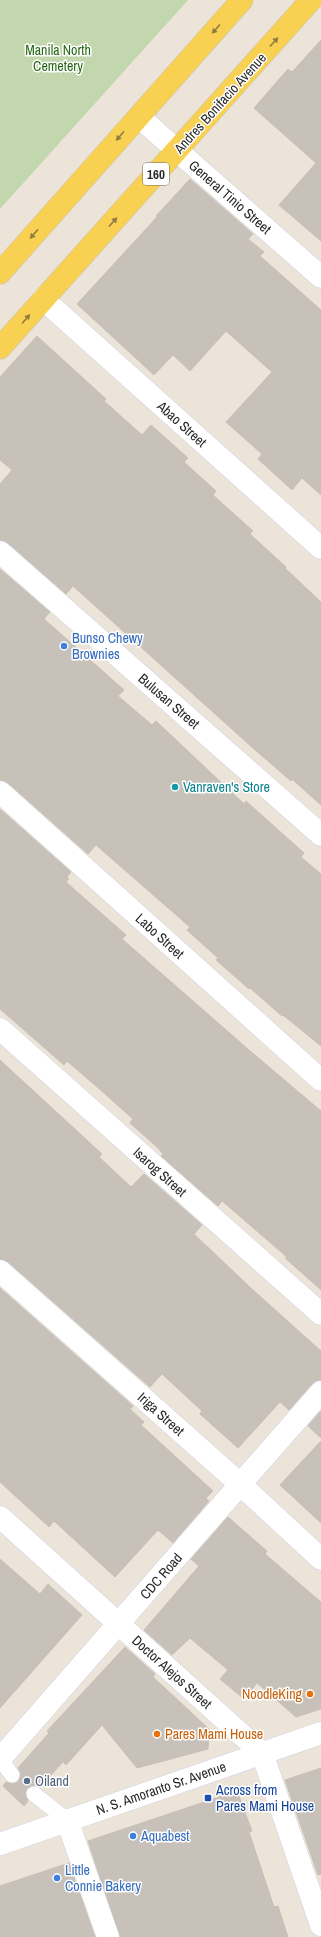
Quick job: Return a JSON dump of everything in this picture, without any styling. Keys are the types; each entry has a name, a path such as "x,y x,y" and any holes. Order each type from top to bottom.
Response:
{"main road":[{"path":"0,273 242,0"},
{"name":"Andres Bonifacio Avenue","path":"0,348 311,0"}],"street":[{"name":"General Tinio Street","path":"138,117 321,277"},
{"name":"Abao Street","path":"43,299 321,548"},
{"name":"Bulusan Street","path":"0,552 321,835"},
{"name":"Labo Street","path":"0,792 321,1080"},
{"name":"Isarog Street","path":"0,1029 321,1314"},
{"name":"Iriga Street","path":"0,1271 240,1484 321,1559"},
{"name":"CDC Road","path":"4,1764 119,1624 321,1392"},
{"name":"Doctor Alejos Street","path":"0,1517 262,1753 321,1925"},
{"name":"N. S. Amoranto Sr. Avenue","path":"0,1844 321,1732"},
{"path":"67,1820 108,1937"}],"lane":[{"path":"34,1794 67,1820"}],"green space":[{"name":"Manila North Cemetery","path":"0,0 188,0 0,209"}],"building":[{"path":"321,40 321,241 279,205 316,163 254,108 288,69 292,72"},
{"path":"190,179 253,234 248,239 264,252 260,256 321,310 321,495 302,478 292,490 258,459 262,454 226,422 272,372 226,331 190,371 173,355 154,375 77,304"},
{"path":"37,336 106,399 104,401 142,435 151,425 188,458 184,462 216,491 213,495 253,531 250,534 321,602 321,805 292,779 291,781 254,749 73,586 66,594 8,543 0,540 0,484 12,470 0,460 0,377"},
{"path":"0,569 50,612 44,619 124,690 118,696 152,725 156,721 244,804 246,801 304,853 301,857 321,874 321,1046 283,1015 282,1016 250,988 249,989 216,960 218,958 187,930 190,927 96,845 88,854 8,783 0,780"},
{"path":"0,809 71,872 67,877 69,879 66,882 126,935 122,939 321,1111 321,1290 285,1258 287,1257 222,1201 218,1206 161,1156 163,1154 158,1148 130,1123 133,1119 104,1093 67,1061 64,1065 0,1009"},
{"path":"0,1060 102,1154 99,1157 131,1187 144,1174 202,1225 194,1234 253,1290 321,1351 321,1380 312,1384 289,1410 280,1402 238,1448 200,1414 202,1411 162,1374 150,1387 8,1262 0,1259"},
{"path":"0,1288 133,1406 130,1409 144,1422 141,1425 213,1491 206,1498 209,1501 173,1543 158,1530 115,1577 54,1521 49,1527 0,1482"},
{"path":"321,1411 321,1438 308,1426"},
{"path":"321,1441 321,1523 280,1485"},
{"path":"228,1517 267,1551 265,1554 321,1602 321,1709 296,1717 257,1683 244,1699 220,1679 228,1670 190,1638 172,1655 144,1630 199,1566 191,1559"},
{"path":"0,1559 40,1594 48,1584 82,1615 0,1708"},
{"path":"125,1647 155,1674 153,1677 209,1729 208,1749 137,1768 102,1725 66,1765 63,1762 40,1787 35,1785 27,1788 25,1793 28,1801 24,1806 3,1786 6,1782 13,1784 18,1782 21,1774 18,1768 49,1733 47,1731"},
{"path":"321,1768 321,1874 318,1875 285,1780"},
{"path":"237,1791 252,1831 249,1832 274,1907 278,1906 288,1937 120,1937 88,1841"},
{"path":"69,1863 95,1937 0,1937 0,1886"}],"place":[{"name":"Bunso Chewy Brownies","path":"64,646"},
{"name":"Vanraven's Store","path":"175,787"},
{"name":"NoodleKing","path":"310,1694"},
{"name":"Pares Mami House","path":"157,1734"},
{"name":"Oiland","path":"27,1781"},
{"name":"Across from Pares Mami House","path":"208,1798"},
{"name":"Aquabest","path":"133,1836"},
{"name":"Little Connie Bakery","path":"57,1878"}]}
